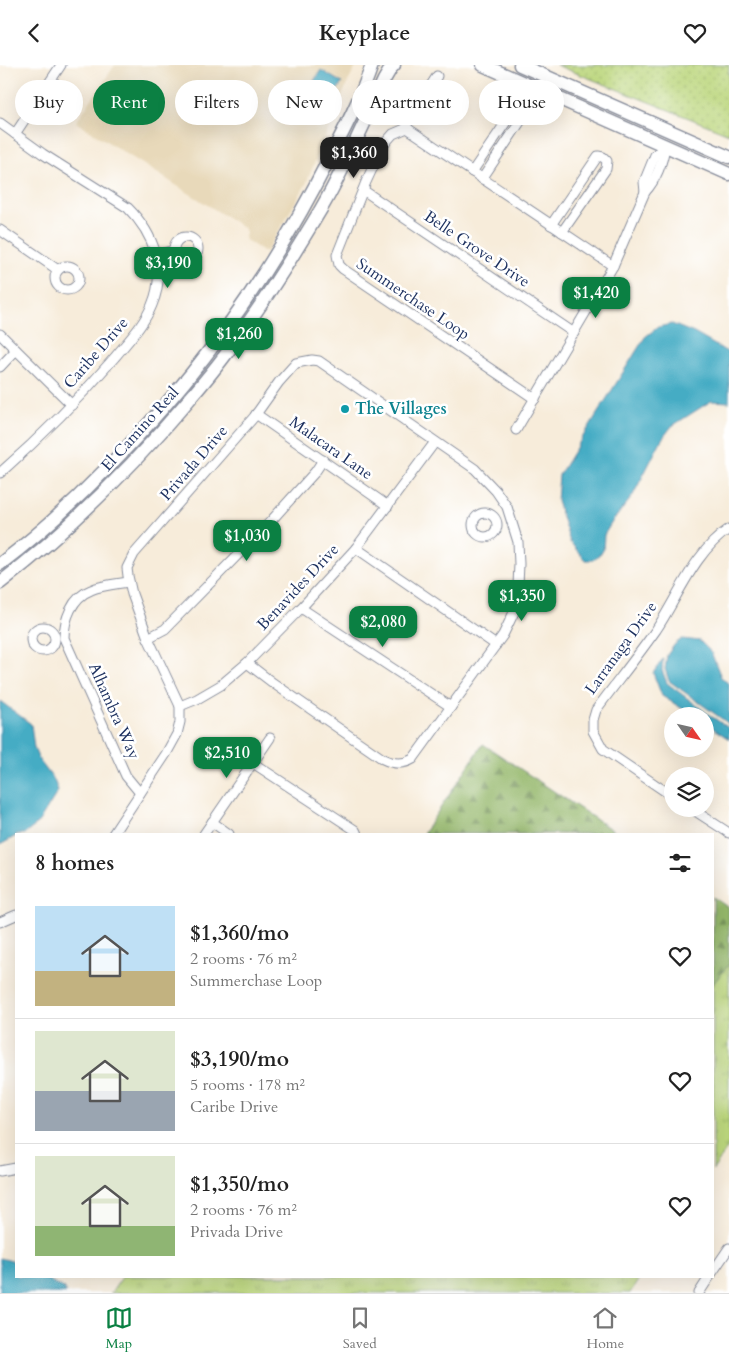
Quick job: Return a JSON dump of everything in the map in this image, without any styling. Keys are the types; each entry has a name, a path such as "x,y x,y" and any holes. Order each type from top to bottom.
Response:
{"main road":[{"name":"El Camino Real","path":"0,564 79,497 130,444 159,413 228,327 256,286 308,200 372,65"},
{"name":"El Camino Real","path":"0,583 91,506 141,455 209,376 268,295 321,208 351,151 384,80 394,65"},
{"path":"483,65 729,174"},
{"path":"520,65 729,157"},
{"path":"665,146 671,132"},
{"path":"336,144 351,151"}],"street":[{"path":"15,134 59,66"},
{"path":"437,76 407,122 407,128 613,266"},
{"path":"472,172 512,113 522,114 524,116 482,179"},
{"name":"Caribe Drive","path":"0,123 43,154 128,208 139,218 153,244 158,275 153,304 138,329 72,405 0,473"},
{"name":"Summerchase Loop","path":"407,128 393,134 380,152 362,190 337,255 339,265 535,399"},
{"path":"516,430 613,266 645,192 651,185 663,159 665,146"},
{"path":"551,225 598,156 603,157 607,161 606,169 562,232"},
{"name":"Belle Grove Drive","path":"362,190 574,333"},
{"path":"1,233 58,271"},
{"path":"156,255 174,250"},
{"path":"0,334 72,405"},
{"path":"0,367 16,350"},
{"name":"Privada Drive","path":"114,833 166,754 180,722 180,706 148,638 132,594 128,568 134,553 256,414 296,363 312,360 319,361 475,469 496,491 507,507 518,542 517,606 504,635 413,759 407,762 395,763 383,759 247,663"},
{"name":"Malacara Lane","path":"256,414 388,506"},
{"name":"Benavides Drive","path":"180,706 197,699 221,685 247,663 356,548 435,442"},
{"path":"148,638 165,629 172,622 270,522 323,460"},
{"path":"497,524 511,521"},
{"name":"Larranaga Drive","path":"664,791 603,749 593,731 593,719 596,709 656,629 694,565 718,536 729,529"},
{"path":"356,548 496,645"},
{"name":"Alhambra Way","path":"129,582 92,589 83,595 72,607 59,638 126,776 140,793"},
{"path":"301,607 451,707"},
{"path":"205,833 270,738"},
{"path":"253,763 355,830 356,833"},
{"path":"704,817 729,833"},
{"path":"212,822 228,833"},
{"path":"0,922 15,915"},
{"path":"0,1168 15,1168"},
{"path":"714,1270 729,1248"},
{"path":"699,1293 709,1278"}],"shaded area":[{"path":"115,65 357,65 342,96 342,80 268,80 268,125 330,125 306,184 266,253 244,239 246,232 244,228 81,125 83,125 83,112 93,97 93,125 165,125 165,80 105,80"}],"green space":[{"path":"556,65 729,65 729,134"},
{"path":"483,744 616,833 424,833"},
{"path":"714,898 729,908 729,964 714,983"},
{"path":"729,964 729,1146 714,1168 714,983"},
{"path":"122,1278 640,1278 630,1293 111,1293"}],"water":[{"path":"321,70 337,80 315,80"},
{"path":"672,324 694,333 729,353 729,402 711,401 672,426 662,439 632,497 604,535 603,551 593,560 585,560 570,542 557,501 559,475 645,337 658,327"},
{"path":"682,639 700,641 711,652 721,677 729,684 729,724 714,713 714,707 705,707 669,681 665,669 667,655 675,644"},
{"path":"663,659 662,670 667,683 699,707 680,707 662,696 653,673"},
{"path":"0,701 31,724 34,748 39,760 54,780 58,791 36,825 26,833 15,833 15,837 0,845"},
{"path":"714,718 729,728 729,739 714,729"},
{"path":"0,1258 15,1262 15,1278 45,1278 64,1289 66,1293 0,1293"}],"place":[{"name":"The Villages","path":"345,409"}]}
